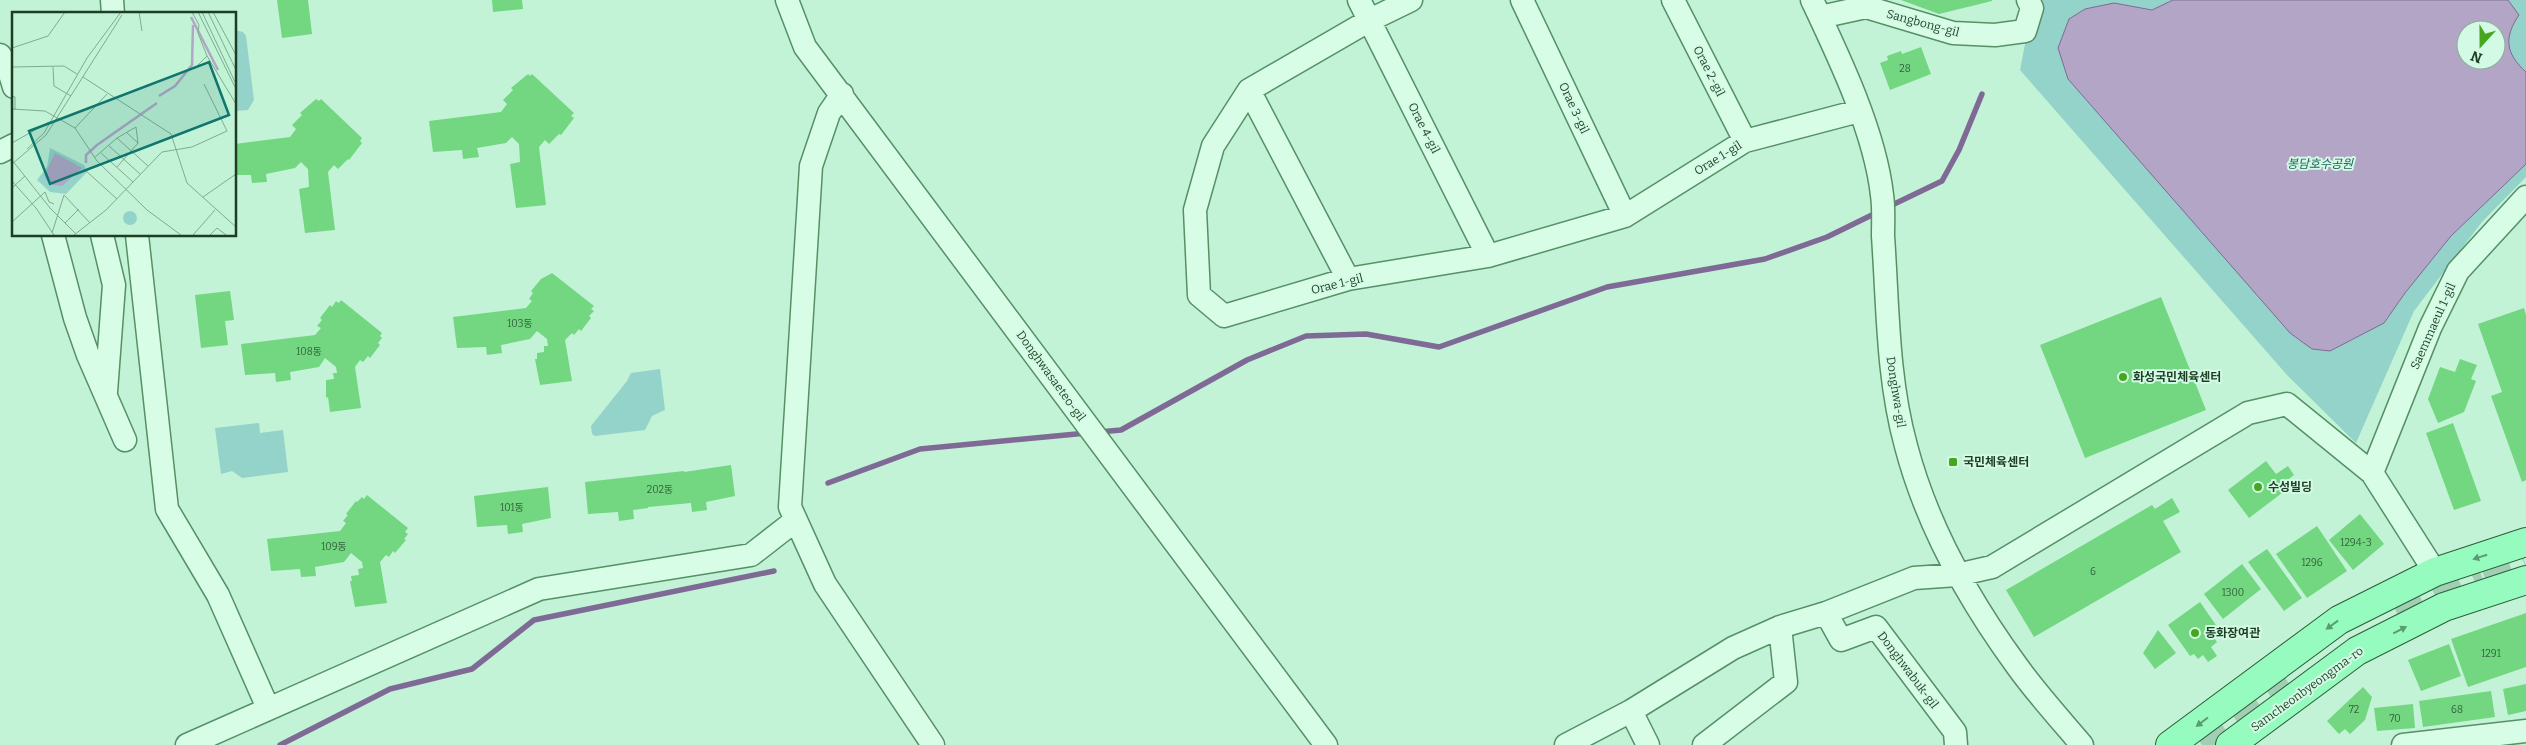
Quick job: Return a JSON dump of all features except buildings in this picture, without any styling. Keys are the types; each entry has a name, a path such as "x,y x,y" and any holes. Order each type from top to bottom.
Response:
{"main road":[{"path":"2170,745 2339,620 2435,572 2526,542"},
{"name":"Samcheonbyeongma-ro","path":"2230,745 2358,651 2444,607 2526,580"}],"street":[{"name":"Donghwasaeteo-gil","path":"787,0 806,47 1326,745"},
{"name":"Orae 4-gil","path":"1359,0 1488,256"},
{"name":"Orae 1-gil","path":"1411,0 1370,20 1248,90 1213,146 1195,210 1199,295 1224,316 1348,279 1488,256 1625,216 1745,142 1859,111"},
{"name":"Orae 3-gil","path":"1522,0 1625,216"},
{"name":"Orae 2-gil","path":"1673,0 1745,142"},
{"name":"Sangbong-gil","path":"1816,9 1866,7 1953,33 1995,35 2025,31 2032,8 2028,0"},
{"name":"Donghwa-gil","path":"1816,9 1859,111 1874,156 1882,195 1887,330 1894,391 1905,444 1918,487 1957,575 2017,666 2082,745"},
{"path":"0,54 12,81"},
{"path":"1248,90 1348,279"},
{"path":"842,94 829,113 811,166 790,507 825,584 933,745"},
{"path":"0,152 12,146"},
{"name":"Saemmaeul 1-gil","path":"2372,473 2430,328 2458,271 2526,197"},
{"path":"53,236 75,318 88,355 125,440"},
{"path":"102,236 114,285 106,396"},
{"path":"137,236 167,509 218,595 268,708"},
{"path":"1566,745 1631,711 1733,648 1780,627 1826,613 1914,578 1957,575 1992,567 2248,413 2287,404 2372,473 2435,572"},
{"path":"187,745 539,589 750,555 796,520"},
{"name":"Donghwabuk-gil","path":"1826,613 1841,640 1876,627 1955,732 1956,745"},
{"path":"1704,745 1786,682 1780,627"},
{"path":"1631,711 1648,745"},
{"path":"2404,745 2526,731"}],"green space":[{"name":"봉담호수공원","path":"2028,0 2526,0 2526,177 2482,222 2414,311 2356,443 2287,375 2020,70 2032,8"},
{"path":"236,30 243,32 246,36 254,100 248,110 236,111"},
{"path":"660,369 665,410 652,416 645,430 595,436 592,434 591,426 627,381 631,373"},
{"path":"259,423 260,433 283,430 288,472 242,478 232,471 221,474 215,428"}],"shaded area":[{"name":"봉담호수공원","path":"2173,0 2508,0 2519,15 2511,31 2509,45 2514,58 2526,72 2526,164 2451,236 2405,293 2384,323 2330,351 2312,349 2290,333 2068,79 2058,48 2069,19 2085,9 2114,3 2152,10"}],"waterway":[{"path":"1888,207 1942,181 1959,150 1982,94"},
{"path":"1099,432 1121,430 1247,360 1306,336 1366,334 1439,347 1607,287 1765,259 1827,237 1878,212"},
{"path":"828,483 920,449 1087,433"},
{"path":"280,745 390,689 472,669 534,620 774,571"}],"tunnel":[{"path":"2486,581 2526,565"},
{"path":"2394,607 2478,568"},
{"path":"2202,745 2290,685"}],"place":[{"name":"화성국민체육센터","path":"2123,377"},
{"name":"국민체육센터","path":"1953,462"},
{"name":"수성빌딩","path":"2258,487"},
{"name":"동화장여관","path":"2195,633"}]}
